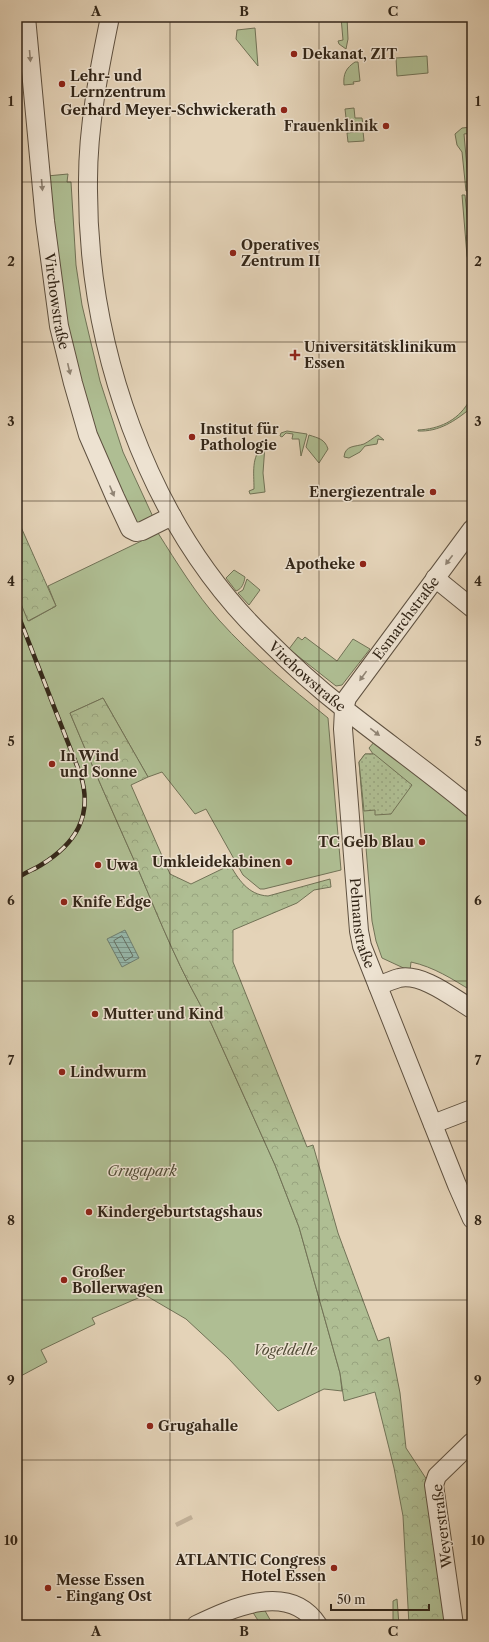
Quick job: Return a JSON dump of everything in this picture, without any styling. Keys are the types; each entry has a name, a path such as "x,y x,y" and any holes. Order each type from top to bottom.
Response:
{"street":[{"name":"Virchowstraße","path":"26,17 45,221 59,326 72,383 88,435 130,528 136,532 142,531 172,516"},
{"name":"Virchowstraße","path":"110,17 96,96 88,177 88,216 94,280 103,334 120,393 153,481 199,560 228,598 263,637 344,709 472,808"},
{"name":"Esmarchstraße","path":"344,709 346,698 472,529"},
{"path":"435,578 472,608"},
{"name":"Pelmanstraße","path":"344,709 343,729 359,932 378,986 472,1219"},
{"path":"378,986 399,978 416,978 427,982 472,1009"},
{"path":"433,1124 472,1109"},
{"name":"Weyerstraße","path":"454,1625 434,1485 436,1476 472,1442"},
{"path":"196,1625 233,1609 257,1602 271,1601 289,1603 296,1606 304,1611 318,1625"}],"green space":[{"path":"341,17 347,17 348,39 346,49 339,44 338,41 343,40"},
{"path":"255,28 258,66 236,39 237,30"},
{"path":"427,56 428,73 397,76 396,58"},
{"path":"355,62 358,62 360,81 353,82 354,84 344,85 346,72"},
{"path":"354,108 355,118 362,118 363,125 347,127 345,109"},
{"path":"472,127 472,133 464,134 469,191 466,191 462,152 457,145 455,134 462,128"},
{"path":"363,131 364,141 348,142 347,133"},
{"path":"68,174 67,182 71,182 76,265 82,305 100,381 123,452 154,519 146,523 136,523 96,440 64,329 47,176"},
{"path":"462,195 465,195 469,235 467,235 467,241 469,241 470,259 468,260 467,256"},
{"path":"468,403 472,404 471,408 446,425 433,430 418,431 447,423 458,415"},
{"path":"287,431 307,434 301,456 299,439 292,439 293,434 286,433 282,437 280,436 281,433"},
{"path":"309,435 323,441 327,446 328,449 319,463 306,447"},
{"path":"378,435 384,440 378,439 377,444 365,446 360,452 349,458 344,457 348,448 364,444"},
{"path":"263,445 265,445 263,473 265,492 250,494 249,491 254,489 255,460"},
{"path":"17,518 56,606 28,621 17,594"},
{"name":"Grugapark","path":"158,533 195,589 219,620 258,659 328,718 341,870 260,889 243,875 206,809 195,814 162,772 148,777 103,698 70,713 172,947 190,986 211,1023 275,1165 299,1227 340,1373 342,1391 324,1389 278,1411 228,1358 186,1319 145,1295 92,1318 95,1324 41,1350 47,1362 17,1378 17,594 29,621 56,606 48,586"},
{"path":"234,570 245,577 242,586 236,591 226,578"},
{"path":"247,579 260,590 249,605 238,593 243,590"},
{"path":"298,637 302,640 305,637 337,661 353,639 370,649 342,685 336,686 289,649"},
{"path":"103,698 148,777 131,785 170,874 191,884 222,869 229,863 244,885 255,893 268,896 330,879 331,887 314,890 297,903 233,930 233,962 307,1147 313,1145 338,1233 378,1341 389,1337 400,1393 406,1448 429,1483 449,1625 409,1625 403,1516 394,1468 375,1392 344,1401 340,1373 299,1227 275,1165 211,1023 190,986 172,947 70,713"},
{"path":"375,741 472,816 472,991 443,974 419,964 411,962 410,971 382,958 376,941 372,921 359,762 365,754 373,754 369,748"},
{"path":"365,754 374,754 412,785 391,814 375,815 375,810 364,811 359,762"},
{"path":"397,1599 399,1625 393,1625 393,1601"},
{"path":"264,1609 273,1625 261,1625 252,1611"}],"water":[{"path":"125,930 139,958 122,967 107,939"}],"tunnel":[{"path":"183,1519 185,1523"}],"railway":[{"path":"17,612 81,776 85,804 83,817 78,828 63,848 53,857 17,879"}],"place":[{"name":"Dekanat, ZIT","path":"294,54"},
{"name":"Lehr- und Lernzentrum","path":"62,84"},
{"name":"Gerhard Meyer-Schwickerath","path":"284,110"},
{"name":"Frauenklinik","path":"386,126"},
{"name":"Operatives Zentrum II","path":"233,253"},
{"name":"Universitätsklinikum Essen","path":"295,355"},
{"name":"Institut für Pathologie","path":"192,437"},
{"name":"Energiezentrale","path":"433,492"},
{"name":"Apotheke","path":"363,564"},
{"name":"In Wind und Sonne","path":"52,764"},
{"name":"TC Gelb Blau","path":"422,842"},
{"name":"Umkleidekabinen","path":"289,862"},
{"name":"Uwa","path":"98,865"},
{"name":"Knife Edge","path":"64,902"},
{"name":"Mutter und Kind","path":"95,1014"},
{"name":"Lindwurm","path":"62,1072"},
{"name":"Kindergeburtstagshaus","path":"89,1212"},
{"name":"Großer Bollerwagen","path":"64,1280"},
{"name":"Grugahalle","path":"150,1426"},
{"name":"ATLANTIC Congress Hotel Essen","path":"334,1568"},
{"name":"Messe Essen - Eingang Ost","path":"48,1588"}],"park label":[{"name":"Vogeldelle","path":"285,1350"}]}
